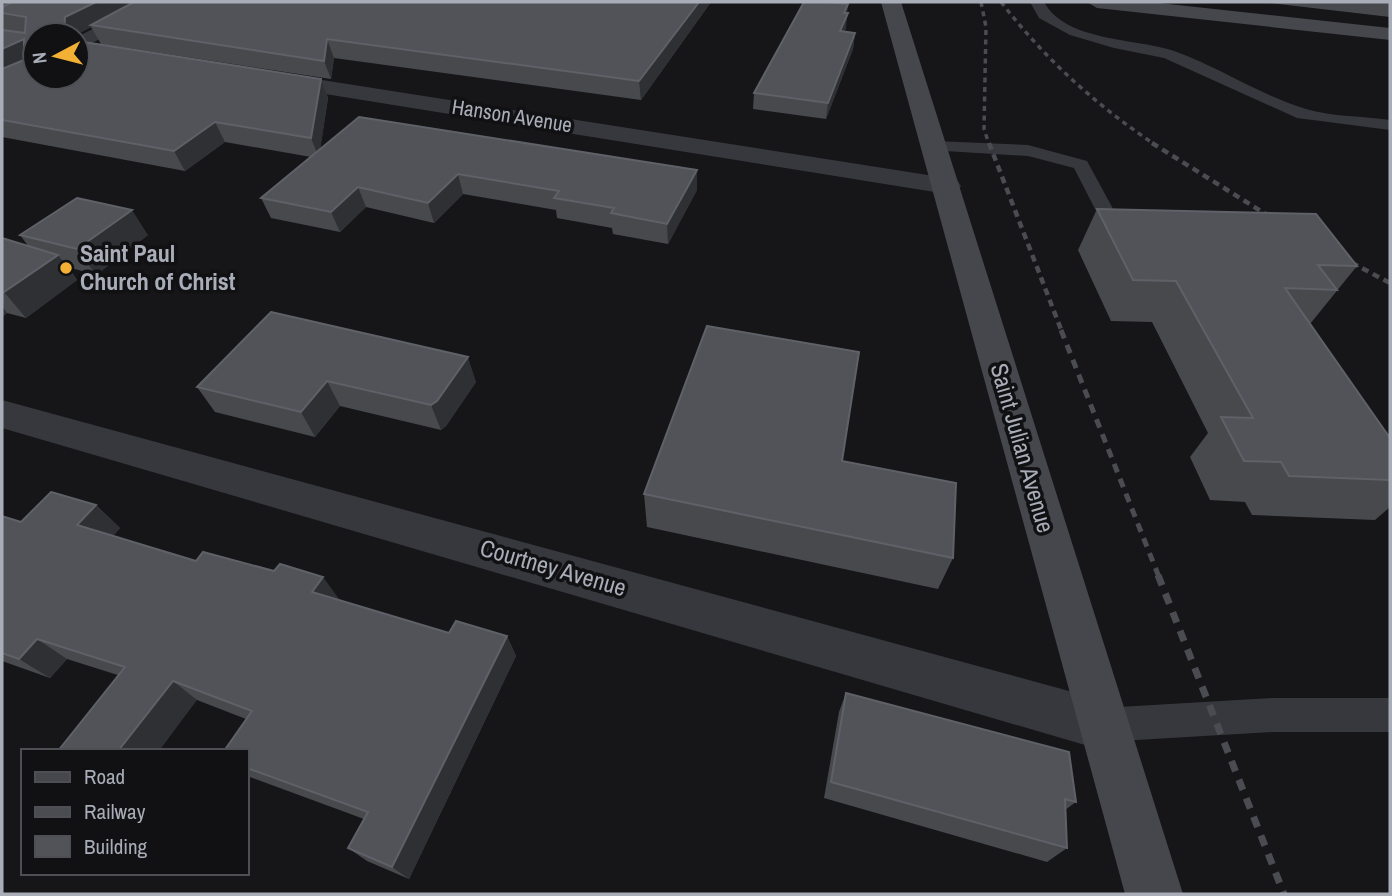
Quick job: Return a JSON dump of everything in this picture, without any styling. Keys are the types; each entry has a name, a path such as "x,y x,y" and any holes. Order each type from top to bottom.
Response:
{"street":[{"path":"91,39 160,2"},
{"name":"Saint Julian Avenue","path":"891,2 1154,894"},
{"path":"1097,2 1390,34"},
{"path":"91,50 104,53"},
{"name":"Hanson Avenue","path":"243,74 947,186"},
{"name":"Courtney Avenue","path":"2,414 1102,725"}],"lane":[{"path":"1037,2 1044,15 1075,32 1114,44 1168,54 1303,114 1390,125"},
{"path":"935,146 1030,152 1070,159 1081,165 1120,240"},
{"path":"1102,725 1274,715 1390,715"}],"building":[{"path":"13,2 96,2 65,17 65,21 26,21 26,17 2,13 2,7"},
{"path":"134,2 699,2 639,81 327,39 324,61 91,25"},
{"path":"804,2 848,4 844,13 848,13 840,31 855,33 828,103 754,93"},
{"path":"2,30 21,32 21,40 2,49"},
{"path":"91,43 321,79 311,138 215,122 174,151 2,120 2,69 21,61 21,91 91,91"},
{"path":"359,117 697,170 667,224 611,213 614,208 554,198 559,191 458,174 428,203 358,187 331,212 261,198"},
{"path":"77,198 132,210 77,249 20,235"},
{"path":"1097,209 1316,214 1357,266 1318,265 1337,290 1285,288 1390,438 1390,480 1289,476 1281,462 1244,461 1221,417 1253,418 1176,281 1133,280"},
{"path":"2,238 58,255 2,292"},
{"path":"271,312 468,357 437,401 431,405 327,381 301,412 197,387"},
{"path":"707,326 859,352 842,461 956,483 953,558 644,494"},
{"path":"51,492 96,505 77,525 196,561 203,552 274,571 280,564 323,577 312,592 449,633 456,621 507,636 392,867 348,848 368,812 248,768 248,749 225,749 252,711 173,681 120,749 60,749 125,667 37,639 19,659 2,653 2,516 21,522"},
{"path":"846,693 1069,752 1076,802 1065,799 1067,848 831,782"}],"railway":[{"path":"981,2 986,27 984,129 989,144"},
{"path":"1001,2 1035,43 1072,79 1111,113 1154,144"},
{"path":"989,143 1062,332"},
{"path":"1152,143 1280,223"},
{"path":"1341,257 1390,283"},
{"path":"1061,330 1159,577"},
{"path":"1158,575 1284,894"}],"place":[{"name":"Saint Paul Church of Christ","path":"66,268"}]}
